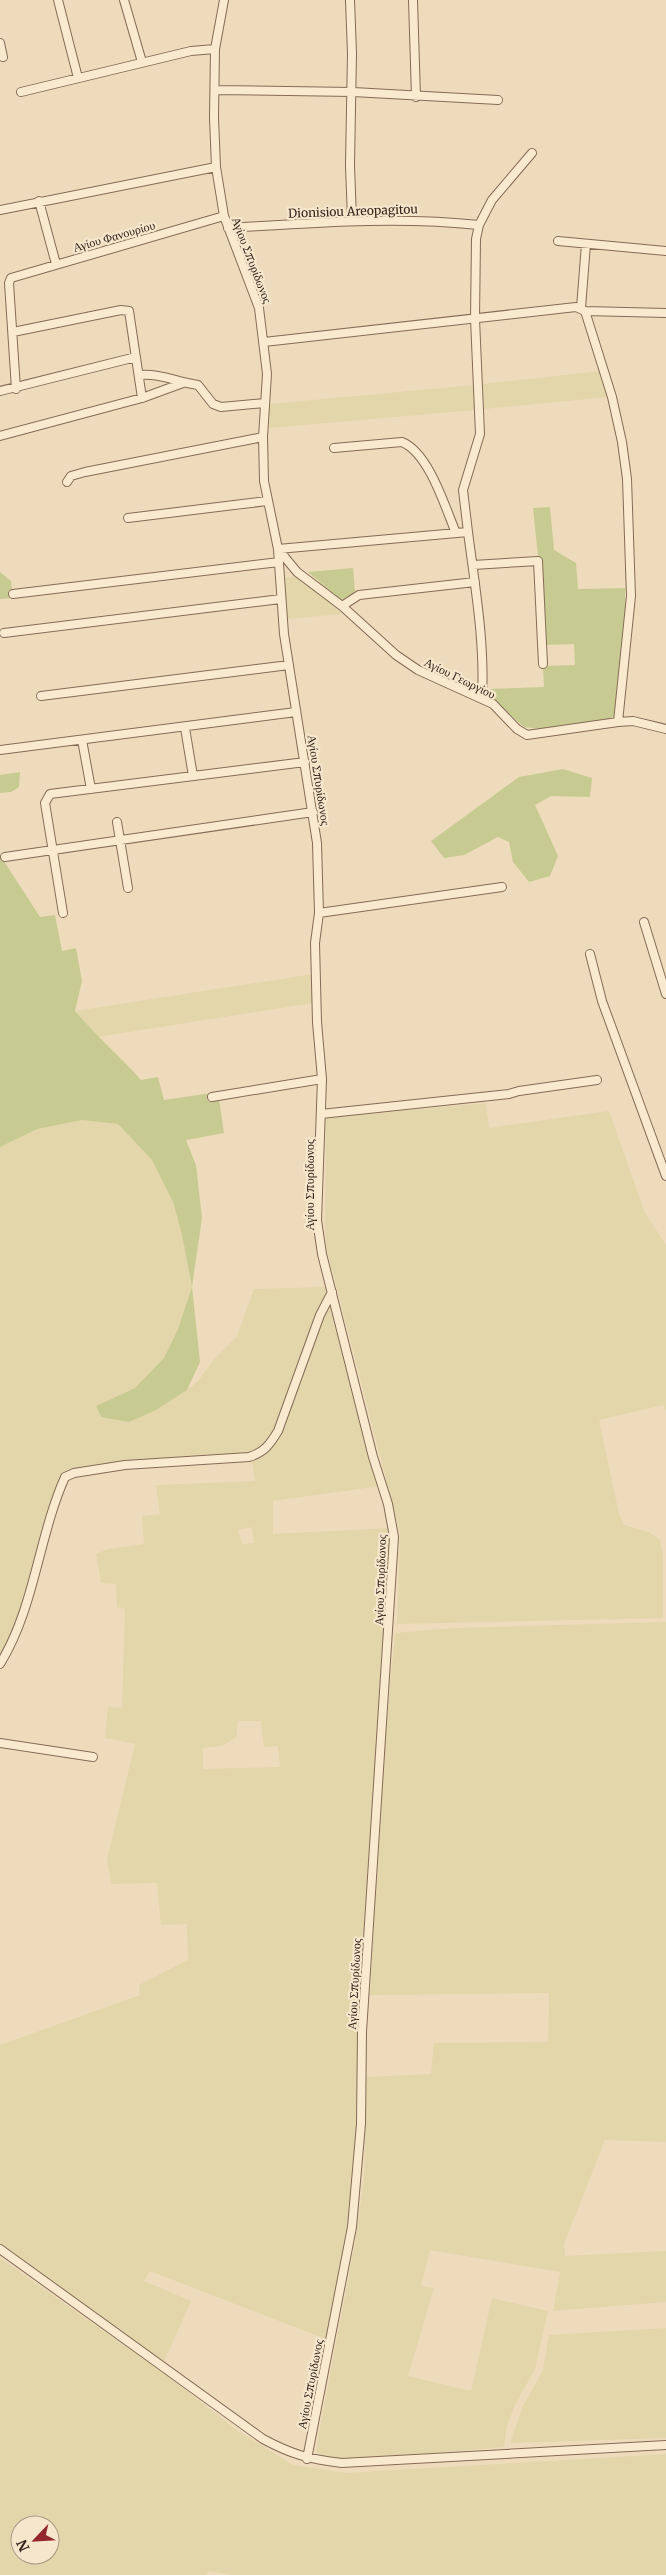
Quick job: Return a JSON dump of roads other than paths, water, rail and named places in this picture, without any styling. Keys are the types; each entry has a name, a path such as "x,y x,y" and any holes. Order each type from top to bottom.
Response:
{"street":[{"path":"58,0 78,78"},
{"path":"124,0 142,62"},
{"name":"Αγίου Σπυρίδωνος","path":"224,0 215,49 216,167 224,216 259,308 267,374 263,438 264,480 278,549 281,599 289,666 314,812 319,913 315,943 317,1022 322,1079 317,1220 322,1254 374,1458 388,1504 394,1538 362,2032 361,2124 352,2227 307,2459"},
{"path":"350,0 353,92 350,165 352,220"},
{"path":"413,0 416,97"},
{"path":"0,43 3,57"},
{"path":"21,92 191,50 215,49"},
{"path":"215,90 353,92 416,97 498,100"},
{"path":"482,698 482,650 463,490 480,434 475,319 476,240 479,224 492,200 532,153"},
{"path":"0,210 39,200 216,167"},
{"path":"39,200 56,264"},
{"name":"Αγίου Φανουρίου","path":"13,332 11,278 224,216"},
{"name":"Dionisiou Areopagitou","path":"228,228 352,220 427,219 479,224"},
{"path":"558,242 666,251"},
{"path":"586,244 583,310 612,396 628,479 631,596 618,722"},
{"path":"264,342 576,307 583,310 666,313"},
{"path":"16,389 13,332 121,310 129,311 142,398"},
{"path":"0,391 16,389 136,357"},
{"path":"139,375 162,375 183,383 198,385 213,404 221,407 265,403"},
{"path":"0,436 142,398 183,383"},
{"path":"67,482 72,476 85,472 263,438"},
{"path":"334,448 402,442 410,446 424,462 456,533"},
{"path":"128,518 267,502"},
{"path":"278,549 468,532"},
{"name":"Αγίου Γεωργίου","path":"278,549 297,572 342,606 396,655 418,670 493,704 517,729 527,735 632,721 666,728"},
{"path":"473,565 538,561 543,664"},
{"path":"13,594 279,562"},
{"path":"279,574 297,572"},
{"path":"342,606 359,595 475,582"},
{"path":"4,633 281,599"},
{"path":"41,696 289,666"},
{"path":"0,750 185,728 296,712"},
{"path":"185,728 193,776"},
{"path":"82,740 91,788"},
{"path":"63,913 45,803 46,797 50,794 305,762"},
{"path":"5,857 314,812"},
{"path":"117,822 128,888"},
{"path":"319,913 502,887"},
{"path":"644,922 666,994"},
{"path":"590,954 602,1001 666,1176"},
{"path":"212,1097 322,1079"},
{"path":"321,1114 509,1094 597,1080"},
{"path":"0,1664 15,1640 24,1614 47,1526 65,1477 74,1473 124,1466 249,1457 259,1454 270,1446 278,1431 320,1315 332,1292"},
{"path":"0,1743 93,1757"},
{"path":"0,2249 263,2439 307,2459 342,2463 666,2445"}]}
